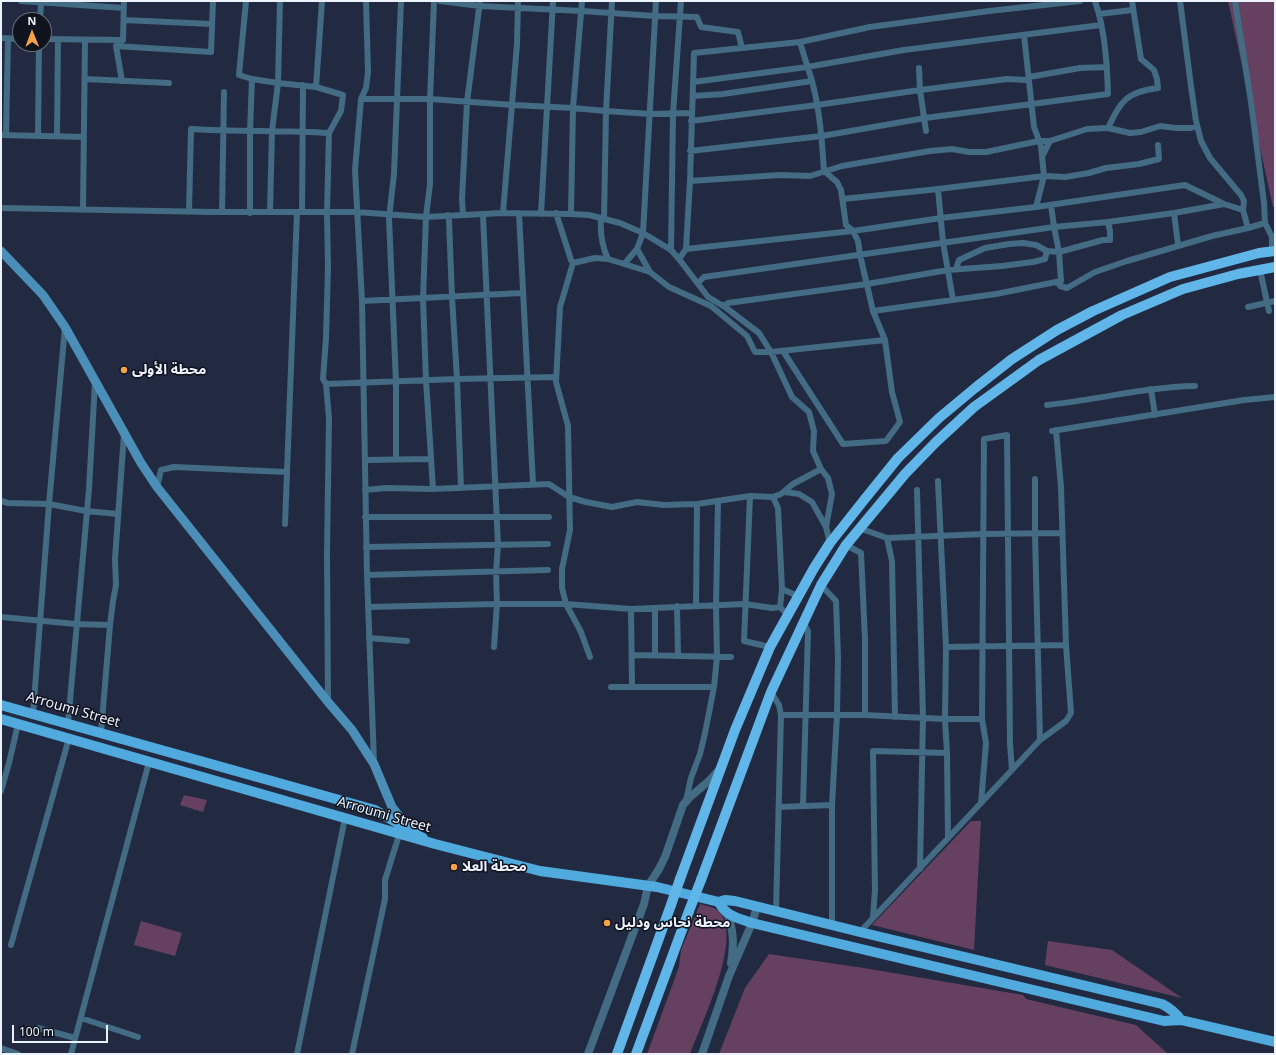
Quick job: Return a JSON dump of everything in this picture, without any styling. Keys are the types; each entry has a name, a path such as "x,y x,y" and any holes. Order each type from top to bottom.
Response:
{"highway":[{"path":"617,1054 734,730 770,647 798,596 830,543 898,458 939,418 975,388 1012,359 1057,330 1093,311 1170,276 1274,251"},
{"path":"636,1054 760,718 821,585 846,545 905,474 936,442 974,407 1039,360 1122,316 1183,289 1238,274 1275,267"}],"main road":[{"path":"1,250 43,295 65,327 141,463 157,487 352,730 374,764 392,807 411,831"},
{"name":"Arroumi Street","path":"1,704 375,810 435,844"},
{"path":"9,721 13,708"},
{"name":"Arroumi Street","path":"9,721 399,835 435,844"},
{"path":"435,844 540,871 648,886 719,902 731,900 1162,1004 1176,1013 1181,1020"},
{"path":"719,902 721,907 727,913 752,923 1164,1021 1181,1020 1275,1042"}],"street":[{"path":"21,1 96,4 124,8"},
{"path":"116,46 123,40 124,1"},
{"path":"116,46 211,52 213,1"},
{"path":"246,1 239,75 252,79 316,87 343,95 342,111 329,133 327,213 328,268 323,379 326,384 329,418 326,553 328,702"},
{"path":"270,212 272,131 278,83 280,1"},
{"path":"316,87 322,1"},
{"path":"366,1 368,72 366,88 360,99 355,170 356,212 362,301 366,575 374,764"},
{"path":"396,459 396,382 390,214 394,174 401,1"},
{"path":"433,489 430,459 423,299 426,217 430,184 430,99 434,1"},
{"path":"440,1 480,4 518,4 552,9 655,16 697,17 701,27 738,32 742,48"},
{"path":"541,214 553,1"},
{"path":"571,214 574,108 582,1"},
{"path":"608,259 604,250 600,229 602,218 608,54 612,1"},
{"path":"625,263 637,249 644,233 656,1"},
{"path":"671,250 673,114 680,1"},
{"path":"679,259 686,249 690,181 694,54 800,42 870,27 989,11 1080,1"},
{"path":"690,151 822,136 925,118 1108,94 1107,67 1099,14 1095,1"},
{"path":"1108,128 1119,106 1130,96 1158,88 1154,70 1141,60 1132,10 1132,1"},
{"path":"1180,1 1191,86 1201,142 1210,158 1241,195 1244,201 1243,210 1248,228"},
{"path":"1235,1 1252,110 1264,203 1265,223 1272,237 1274,251"},
{"path":"40,12 41,2"},
{"path":"463,215 462,199 467,102 480,4"},
{"path":"503,213 513,105 518,4"},
{"path":"1099,14 1132,10"},
{"path":"124,20 212,24"},
{"path":"693,82 806,67 904,50 1024,36 1101,25"},
{"path":"1024,36 1030,77 1034,127 1041,146 1044,176 1036,208"},
{"path":"1,38 12,39"},
{"path":"8,39 4,135 84,137"},
{"path":"52,39 123,40"},
{"path":"57,136 58,39"},
{"path":"83,210 85,40"},
{"path":"783,351 843,444 886,441 900,422 892,392 885,340 873,311 858,242 853,231 846,225 841,190 837,182 824,171 822,136 817,105 812,81 806,67 800,42"},
{"path":"116,46 122,81"},
{"path":"38,135 39,52"},
{"path":"692,121 1007,79 1026,80 1030,77 1080,68 1107,67"},
{"path":"918,68 926,131"},
{"path":"85,79 169,83"},
{"path":"250,213 250,131 252,79"},
{"path":"693,96 723,94 812,81"},
{"path":"285,524 300,212 303,85"},
{"path":"222,212 224,92"},
{"path":"360,99 430,99 650,114 692,113"},
{"path":"690,181 780,175 810,176 842,166 930,151 952,149 969,152 986,152 1039,141 1050,141 1087,129 1108,128 1130,133 1141,132 1160,126 1191,128 1197,126"},
{"path":"189,212 191,129 223,131 302,131 329,133"},
{"path":"1042,157 1050,141"},
{"path":"843,199 1044,176 1065,177 1089,173 1106,168 1139,164 1159,159 1158,145"},
{"path":"686,249 853,231 941,218 1036,208 1185,185 1224,204 1243,210"},
{"path":"938,189 943,242 953,300"},
{"path":"698,283 704,277 943,242 1054,227 1108,222 1224,204"},
{"path":"873,311 996,294 1061,281 1059,252 1051,205"},
{"path":"1,208 250,213 356,212 426,217 503,213 556,213 602,218 620,222 644,233 671,250 708,297 760,333 792,397 809,412 814,431 812,451 820,469 828,478 832,494 826,527"},
{"path":"1174,212 1178,246"},
{"path":"519,213 533,484"},
{"path":"556,213 573,263 560,307 556,377 568,426 570,530 562,569 562,588 566,604 581,632 590,657"},
{"path":"448,215 458,379 461,488"},
{"path":"483,215 498,545 496,572 497,604 494,647"},
{"path":"956,269 959,260 984,248 1023,243 1036,245 1047,251 1059,252 1103,240 1110,240 1108,222"},
{"path":"1058,282 1060,286 1067,288 1095,272 1127,261 1212,236 1265,223"},
{"path":"637,249 650,272"},
{"path":"723,306 728,303 867,284 948,270 1032,262 1045,259 1047,251"},
{"path":"573,263 595,258 608,259 625,263 650,272 669,287 711,306 747,336 755,352 783,351 885,340"},
{"path":"1260,270 1269,310"},
{"path":"362,301 393,301 522,293"},
{"path":"1248,307 1275,301"},
{"path":"33,714 49,504 65,327"},
{"path":"326,384 556,377"},
{"path":"68,723 88,489 95,381"},
{"path":"1047,405 1127,394 1151,389 1195,386"},
{"path":"1151,389 1155,415"},
{"path":"860,932 1040,740 1066,721 1071,712 1066,645 1061,487 1054,430 1244,400 1275,397"},
{"path":"101,733 110,625 116,585 115,558 124,433"},
{"path":"981,803 986,743 982,719 984,439 1007,435 1010,744 1012,770"},
{"path":"364,460 430,459"},
{"path":"157,487 161,470 174,467 287,472"},
{"path":"365,490 386,488 433,489 549,484 569,497 612,507 637,502 664,505 698,504 750,496 773,497 781,494 793,484 820,469"},
{"path":"1035,479 1040,740"},
{"path":"938,481 946,647 948,838"},
{"path":"917,490 923,717 920,869"},
{"path":"784,492 799,494 812,502 826,527 830,543"},
{"path":"750,496 744,641 770,647"},
{"path":"773,497 778,508 782,589 780,607"},
{"path":"1,501 49,504 86,511 118,514"},
{"path":"688,799 691,778 700,754 714,687 717,657 716,606 718,501"},
{"path":"696,606 698,504"},
{"path":"365,517 549,517"},
{"path":"860,528 887,538 918,538 984,534 1062,533"},
{"path":"887,538 892,562 895,717"},
{"path":"366,547 548,544"},
{"path":"846,545 861,553 865,639 865,715"},
{"path":"366,575 548,570"},
{"path":"821,585 836,601 838,658 837,715 832,805 832,925"},
{"path":"782,589 798,596"},
{"path":"368,607 566,604 631,609 745,604 772,608 780,607"},
{"path":"677,606 678,656"},
{"path":"780,607 788,615"},
{"path":"655,608 655,654"},
{"path":"631,609 632,686"},
{"path":"1,617 40,619 76,624 110,625"},
{"path":"803,622 808,631 807,715 803,806"},
{"path":"369,638 407,641"},
{"path":"946,647 1066,645"},
{"path":"632,655 655,654 731,657"},
{"path":"611,687 714,687"},
{"path":"771,692 780,705 781,715 776,911"},
{"path":"781,715 865,715 946,719 982,719"},
{"path":"1,791 9,763 9,721"},
{"path":"11,945 69,738"},
{"path":"873,917 875,890 873,751 947,752"},
{"path":"71,1054 148,762"},
{"path":"588,1054 642,909 648,886 665,858 681,810 688,799 710,780 721,765"},
{"path":"688,799 698,796 708,802"},
{"path":"779,807 832,805"},
{"path":"297,1054 345,818"},
{"path":"352,1054 385,899 385,880 399,835"},
{"path":"702,1054 757,907"},
{"path":"727,913 733,932 734,948 730,976"},
{"path":"81,1018 138,1037"},
{"path":"38,1028 75,1038"},
{"path":"1,1048 18,1054"}],"shaded area":[{"path":"1228,1 1275,1 1275,207 1273,207"},
{"path":"184,795 207,800 203,812 180,805"},
{"path":"971,821 981,821 974,950 872,925"},
{"path":"700,904 717,910 721,914 726,927 726,944 723,963 710,1004 690,1054 647,1054 679,967 681,950"},
{"path":"141,921 182,933 175,956 134,945"},
{"path":"1048,941 1112,950 1182,998 1045,965"},
{"path":"769,954 864,968 1023,995 1026,999 1136,1025 1167,1054 719,1054 745,988"}],"place":[{"name":"محطة الأولى","path":"124,370"},
{"name":"محطة العلا","path":"454,867"},
{"name":"محطة نحاس ودليل","path":"607,923"}]}
